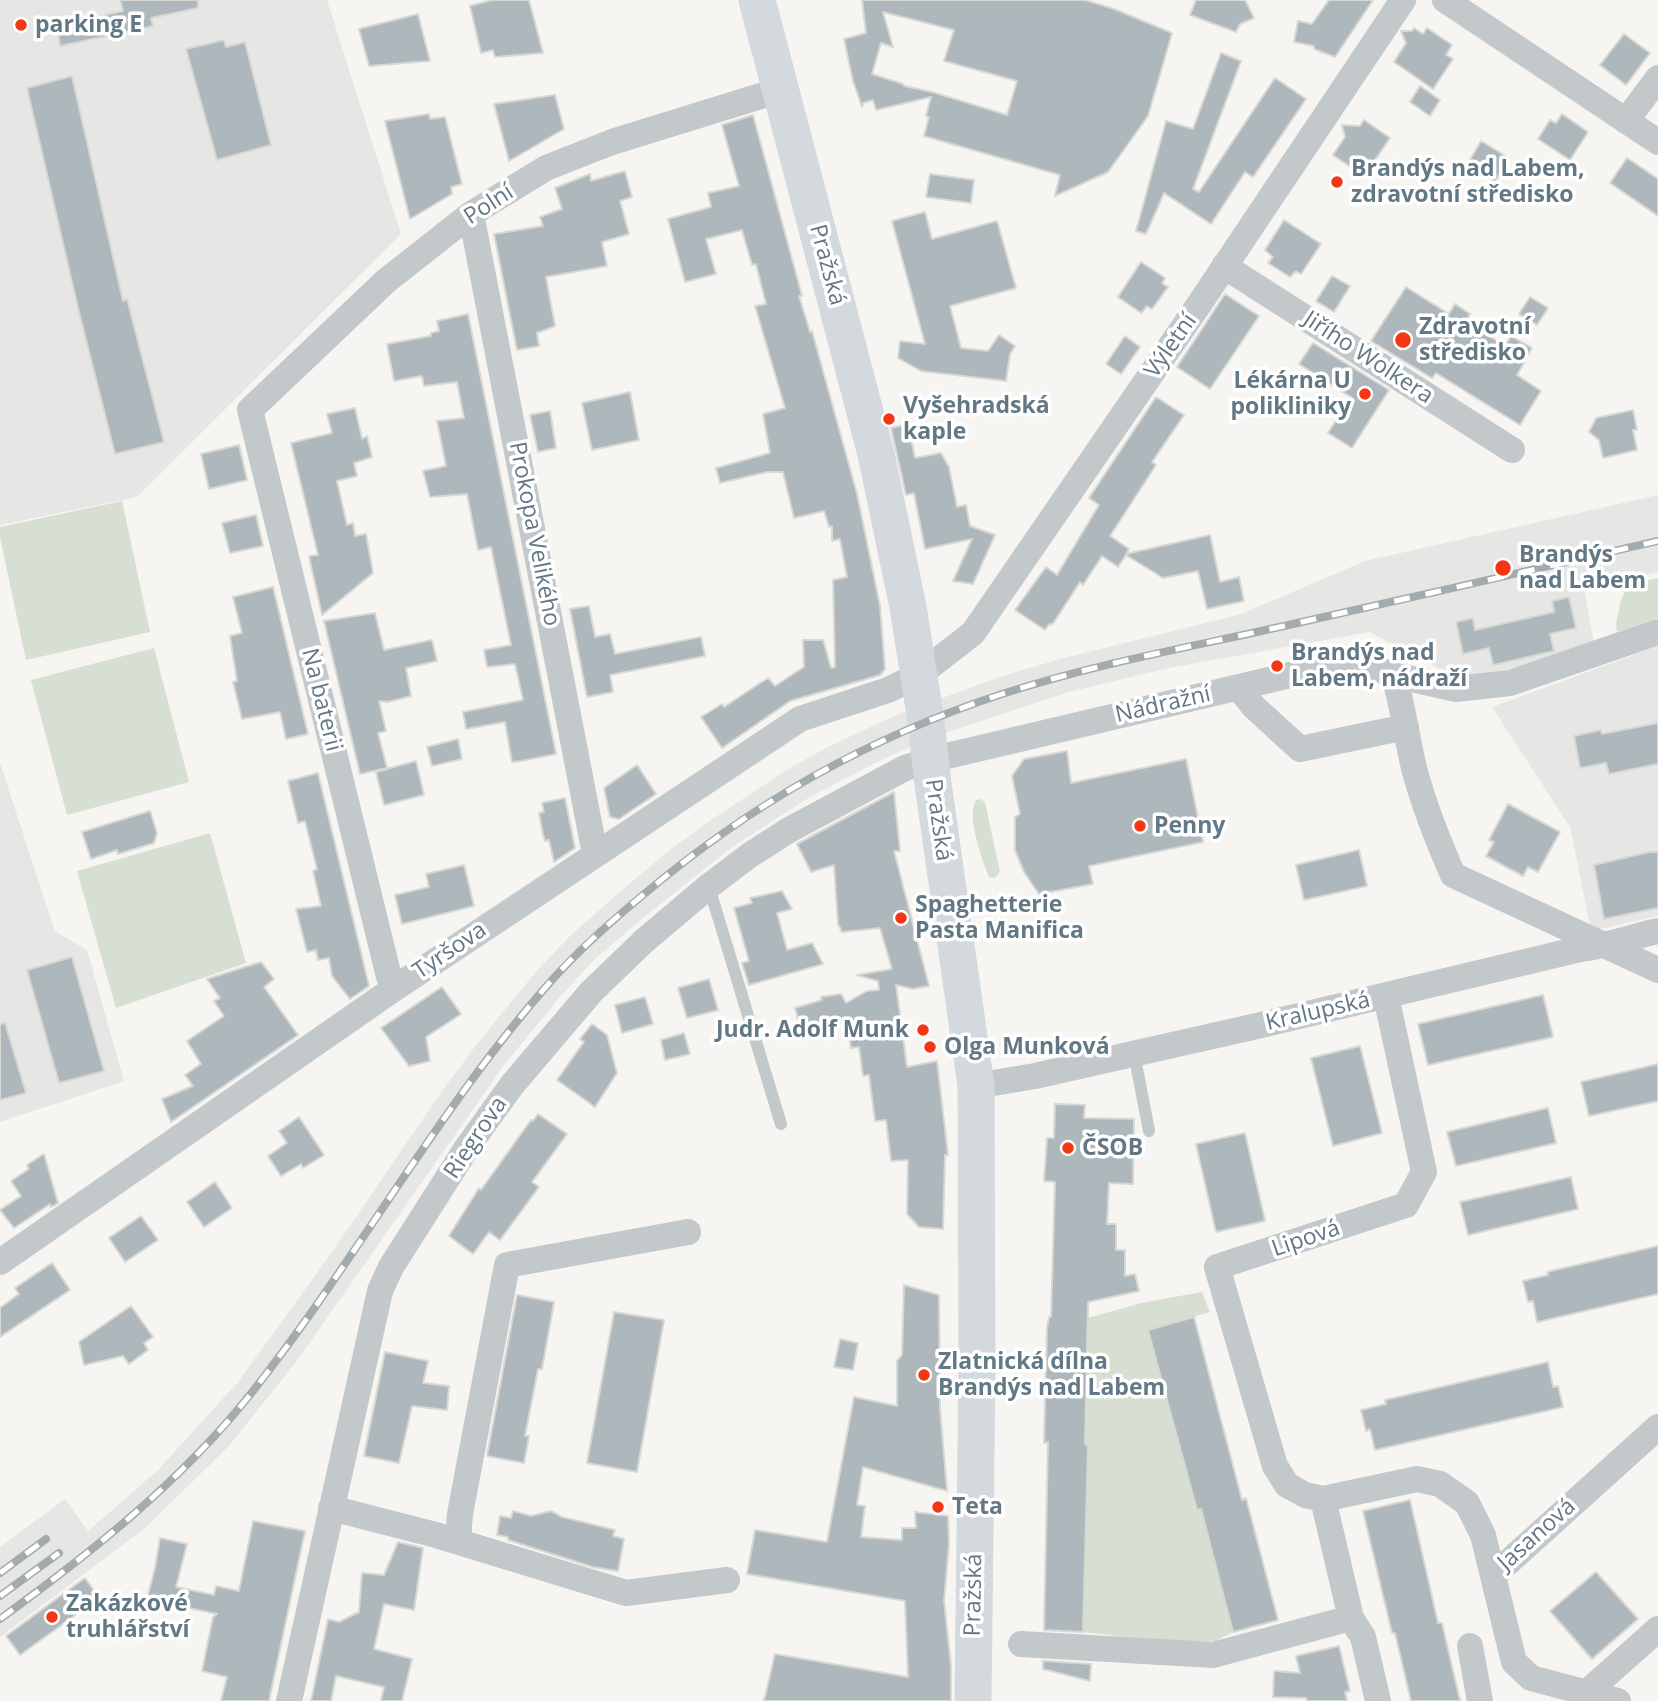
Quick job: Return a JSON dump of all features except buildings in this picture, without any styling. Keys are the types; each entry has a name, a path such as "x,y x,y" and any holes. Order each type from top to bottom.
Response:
{"main road":[{"name":"Pražská","path":"757,0 876,454 908,607 976,1086 974,1701"}],"street":[{"name":"Výletní","path":"919,674 973,633 1404,0"},
{"path":"1446,0 1658,142"},
{"path":"1626,121 1658,78"},
{"name":"Polní","path":"250,410 386,281 471,214 546,168 612,142 780,90"},
{"name":"Prokopa Velikého","path":"471,214 595,854"},
{"name":"Jiřího Wolkera","path":"1224,266 1512,450"},
{"name":"Na baterii","path":"250,410 389,978 395,988"},
{"name":"Nádražní","path":"930,760 1303,672 1360,663 1394,675 1456,689 1510,682 1658,632"},
{"name":"Tyršova","path":"0,1262 395,988 800,719 888,690 919,674"},
{"path":"1394,675 1431,827 1453,875 1658,970"},
{"path":"1238,687 1254,707 1300,749 1406,727"},
{"name":"Riegrova","path":"289,1701 380,1291 391,1266 468,1146 512,1085 591,992 644,940 709,886 789,830 905,768 930,760"},
{"name":"Kralupská","path":"976,1086 1035,1076 1580,949 1607,946 1658,931"},
{"name":"Lipová","path":"1323,1499 1305,1495 1287,1485 1275,1466 1217,1267 1406,1205 1424,1172 1386,996"},
{"path":"458,1541 460,1514 507,1265 688,1232"},
{"name":"Jasanová","path":"1323,1499 1417,1479 1440,1484 1467,1503 1483,1535 1493,1576 1658,1427"},
{"path":"1323,1499 1351,1618 1363,1637 1378,1701"},
{"path":"331,1508 458,1541 626,1593 727,1580"},
{"path":"1493,1576 1514,1662 1531,1678 1618,1701"},
{"path":"1021,1644 1213,1656 1351,1618"},
{"path":"1585,1694 1658,1629"},
{"path":"1470,1646 1480,1701"}],"lane":[{"path":"709,886 781,1124"},
{"path":"1134,1052 1149,1131"}],"shaded area":[{"path":"0,0 327,0 401,234 137,497 0,525"},
{"path":"1658,495 1658,572 1584,588 1595,649 1461,680 1369,632 1169,668 1069,692 933,737 881,760 810,797 731,848 594,960 560,997 504,1065 296,1362 229,1446 143,1530 0,1637 0,1547 65,1499 88,1531 158,1470 238,1382 330,1255 442,1091 534,974 570,936 614,897 667,852 711,820 793,766 834,744 894,716 999,677 1241,614 1365,561"},
{"path":"122,501 150,632 26,660 0,527"},
{"path":"1658,578 1658,618 1617,632 1616,621 1627,589 1637,583"},
{"path":"1658,646 1658,916 1591,931 1570,827 1492,707"},
{"path":"154,648 189,782 67,815 31,680"},
{"path":"0,763 55,931 87,950 124,1081 0,1122"},
{"path":"976,800 985,802 1000,872 995,878 989,877 974,827 973,807"},
{"path":"210,833 246,963 116,1008 77,871"},
{"path":"1202,1292 1210,1312 1148,1330 1197,1509 1201,1509 1233,1632 1216,1641 1179,1643 1083,1632 1088,1318 1141,1303"}],"railway":[{"path":"0,1619 134,1514 226,1424 291,1341 468,1085 556,975 643,895 726,831 768,803 812,777 904,731 1037,683 1658,541"},
{"path":"0,1573 46,1539"},
{"path":"0,1596 59,1553"}],"place":[{"name":"parking E","path":"21,25"},
{"name":"Brandýs nad Labem, zdravotní středisko","path":"1337,182"},
{"name":"Zdravotní středisko","path":"1403,340"},
{"name":"Lékárna U polikliniky","path":"1365,394"},
{"name":"Vyšehradská kaple","path":"889,419"},
{"name":"Brandýs nad Labem","path":"1503,568"},
{"name":"Brandýs nad Labem, nádraží","path":"1277,666"},
{"name":"Penny","path":"1140,826"},
{"name":"Spaghetterie Pasta Manifica","path":"901,918"},
{"name":"Judr. Adolf Munk","path":"923,1030"},
{"name":"Olga Munková","path":"930,1047"},
{"name":"ČSOB","path":"1068,1148"},
{"name":"Zlatnická dílna Brandýs nad Labem","path":"924,1375"},
{"name":"Teta","path":"938,1507"},
{"name":"Zakázkové truhlářství","path":"52,1617"}]}
